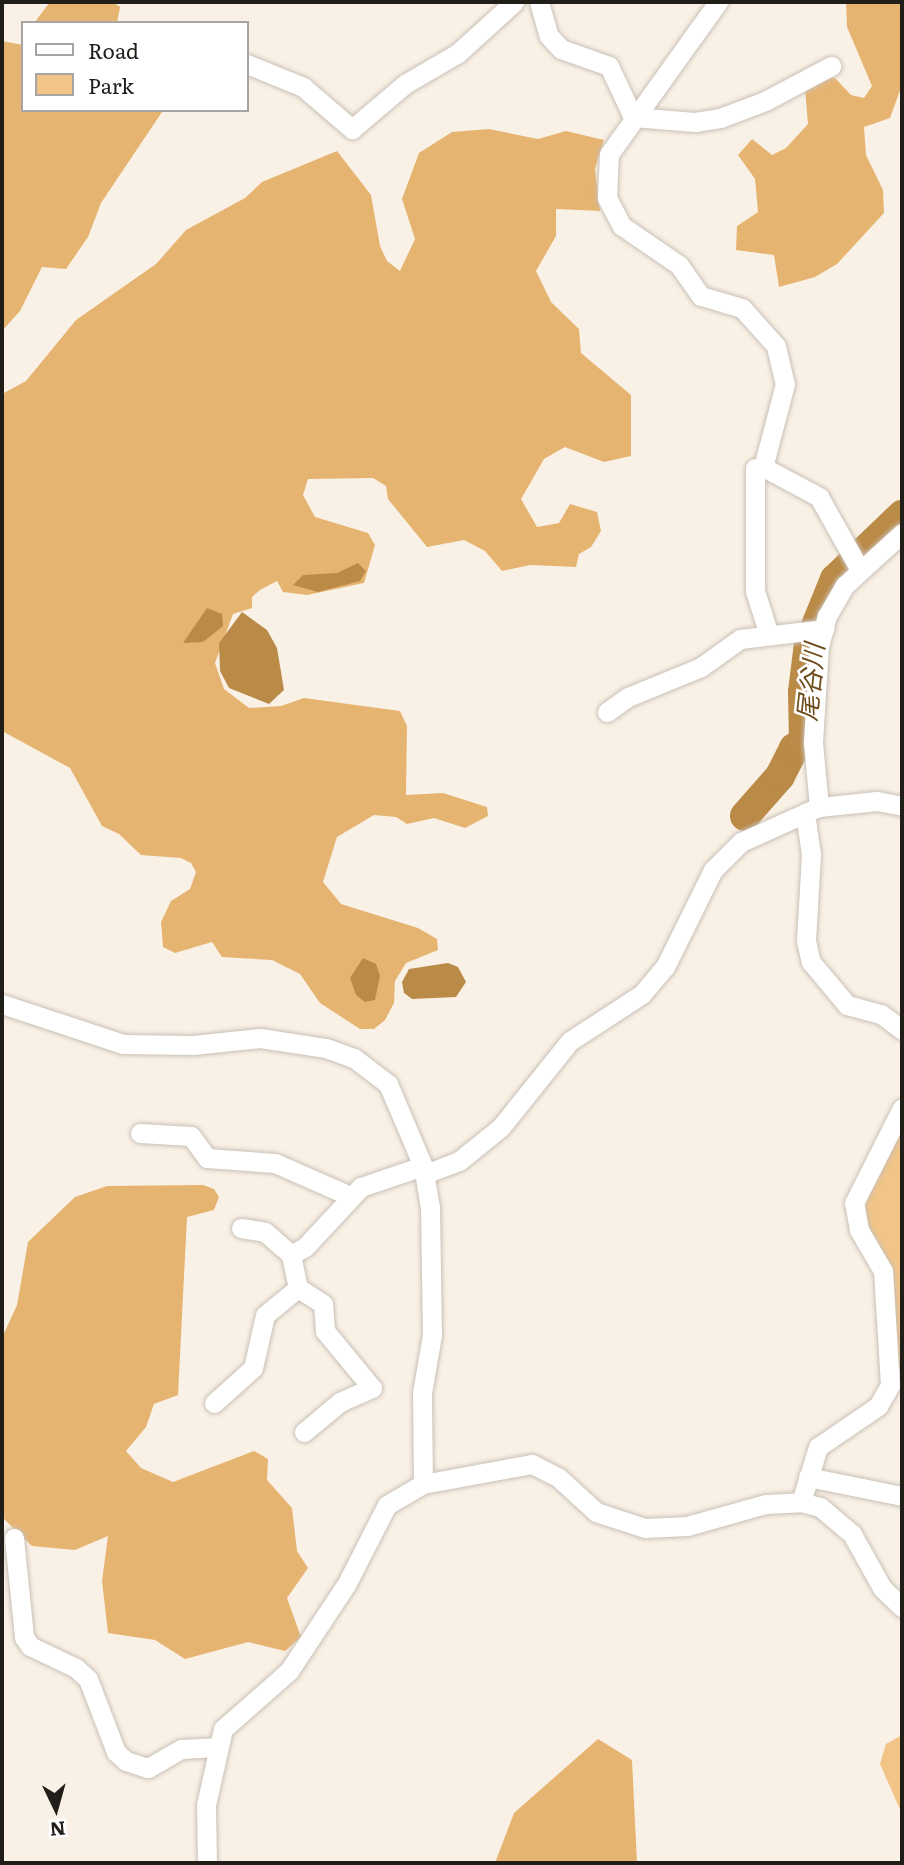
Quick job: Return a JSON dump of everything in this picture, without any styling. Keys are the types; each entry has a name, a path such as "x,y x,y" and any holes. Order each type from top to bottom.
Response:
{"street":[{"path":"248,64 303,87 352,129 405,84 458,53 514,2"},
{"path":"539,2 549,36 561,49 610,66 633,117"},
{"path":"718,2 668,77 633,117 609,155 605,184 612,213 622,226 679,265 701,296 742,308 776,346 785,384 763,467 819,497 860,570"},
{"path":"633,117 695,122 720,118 765,102 831,66"},
{"path":"755,468 755,591 769,635"},
{"path":"902,533 845,585 824,629 813,743 806,941 811,962 848,1005 881,1014 902,1030"},
{"path":"607,712 628,697 701,667 740,639 824,629"},
{"path":"290,1255 335,1217 350,1196 380,1178 459,1161 501,1127 570,1041 642,994 665,967 693,905 725,856 741,842 812,810 877,801 902,806"},
{"path":"2,1004 123,1044 193,1045 260,1038 326,1048 354,1058 388,1084 424,1170 430,1208 432,1310 422,1393 423,1484"},
{"path":"801,1502 818,1447 878,1406 890,1384 883,1271 859,1230 854,1203 902,1108"},
{"path":"140,1133 191,1136 207,1158 264,1160 350,1196"},
{"path":"241,1228 265,1232 290,1255 298,1289 323,1304 325,1331 372,1388 340,1402 304,1432"},
{"path":"214,1403 253,1368 265,1315 298,1289"},
{"path":"206,1863 206,1805 217,1748 231,1719 289,1671 346,1585 387,1505 423,1484 532,1464 559,1478 596,1513 645,1528 687,1526 766,1504 801,1502 837,1517 852,1534 882,1588 902,1607"},
{"path":"808,1477 902,1496"},
{"path":"14,1538 24,1637 30,1646 76,1668 88,1679 116,1752 126,1761 148,1768 181,1749 217,1748"}],"green space":[{"path":"899,1134 902,1136 902,1368 895,1370 861,1200"},
{"path":"902,1735 902,1814 880,1764 886,1744"}],"shaded area":[{"path":"50,2 113,2 120,7 117,21 36,21"},
{"path":"846,2 902,2 902,85 890,118 864,127 866,155 883,190 884,213 837,264 815,277 779,287 774,255 736,250 737,226 758,212 755,179 738,155 752,139 772,155 786,148 808,124 805,88 825,78 835,78 851,95 864,98 872,86 847,27"},
{"path":"2,41 21,45 21,112 162,112 101,203 88,237 66,269 42,267 20,311 2,331"},
{"path":"489,129 538,139 566,131 604,140 595,169 600,211 556,209 556,236 536,271 551,302 579,329 581,353 631,395 631,456 604,462 565,447 544,459 521,499 537,527 559,523 570,504 597,512 601,531 591,547 579,554 576,567 530,565 502,571 485,551 464,540 427,547 388,499 386,486 373,478 308,479 303,495 315,517 368,533 375,545 364,583 307,595 283,592 277,581 260,590 252,597 252,608 233,614 215,663 224,689 249,708 281,706 304,698 400,711 407,726 406,795 443,793 487,807 488,816 465,828 434,818 407,824 396,817 374,815 337,837 323,882 341,904 418,928 437,939 438,950 406,963 395,981 394,1003 385,1020 374,1029 360,1029 320,1003 300,974 272,960 222,957 212,942 175,953 163,947 161,922 171,901 190,889 196,872 191,863 181,858 141,855 119,834 102,826 70,768 2,731 2,394 26,381 76,320 156,264 186,230 245,198 262,182 337,151 371,195 380,246 387,261 400,271 415,239 402,199 419,153 452,132"},
{"path":"358,563 366,571 360,581 318,592 293,585 303,575 337,573"},
{"path":"207,608 222,614 223,626 203,642 183,643"},
{"path":"242,612 267,630 277,648 284,690 269,704 229,688 220,671 219,643"},
{"path":"363,958 376,964 380,976 375,1000 365,1002 356,995 350,978"},
{"path":"448,963 458,967 466,982 456,997 412,999 404,993 402,982 409,969"},
{"path":"203,1185 214,1189 219,1197 214,1210 187,1217 178,1395 154,1404 146,1427 126,1451 141,1468 173,1482 254,1451 268,1459 267,1480 292,1508 297,1551 308,1568 287,1598 301,1637 285,1651 248,1642 185,1659 155,1640 108,1633 102,1581 108,1536 75,1550 32,1546 2,1517 2,1338 17,1305 28,1242 75,1197 107,1186"},
{"path":"598,1739 632,1760 637,1863 495,1863 514,1813"}],"waterway":[{"name":"尾谷川","path":"745,816 780,776 794,748 804,743 803,692 809,643 835,579 902,515"}]}
